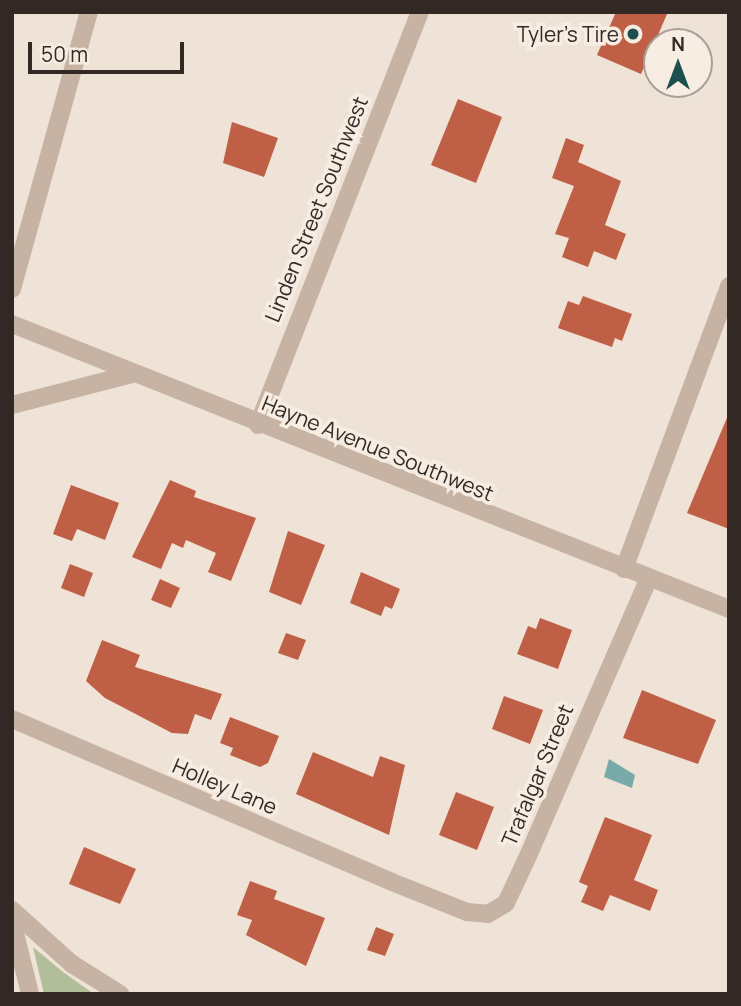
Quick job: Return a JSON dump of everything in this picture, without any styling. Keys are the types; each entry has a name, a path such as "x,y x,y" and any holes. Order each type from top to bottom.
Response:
{"street":[{"path":"12,289 89,12"},
{"name":"Linden Street Southwest","path":"258,425 420,12"},
{"path":"624,569 729,286"},
{"name":"Hayne Avenue Southwest","path":"12,324 258,425 729,609"},
{"path":"12,405 132,374"},
{"name":"Trafalgar Street","path":"420,893 478,915 506,903 649,578"},
{"name":"Holley Lane","path":"12,719 420,893"},
{"path":"12,910 72,964 120,994"},
{"path":"12,921 30,994"}],"green space":[{"path":"33,947 63,972 94,994 44,994"}],"water":[{"path":"609,759 635,775 632,788 604,777"}],"building":[{"name":"Tyler's Tire","path":"616,12 668,12 661,28 643,28 641,74 597,55"},
{"path":"458,99 502,117 476,183 431,165"},
{"path":"232,122 278,138 264,177 223,163"},
{"path":"566,138 584,145 578,162 621,181 605,225 626,234 616,260 594,251 588,267 562,257 569,238 555,234 574,186 552,178"},
{"path":"583,296 632,314 622,341 615,338 612,347 558,328 568,301 579,305"},
{"path":"729,413 729,529 687,513"},
{"path":"170,480 196,491 194,497 256,518 231,581 208,572 216,553 186,540 183,548 172,543 161,569 132,557"},
{"path":"71,485 119,503 105,540 77,529 72,541 53,534"},
{"path":"288,531 325,545 301,605 269,592"},
{"path":"70,564 93,573 84,597 61,588"},
{"path":"361,572 400,589 392,609 385,606 381,616 350,603"},
{"path":"160,579 180,588 171,608 151,600"},
{"path":"540,618 572,630 558,669 517,654 528,626 536,629"},
{"path":"286,633 306,640 298,660 278,653"},
{"path":"102,640 140,655 135,667 222,694 211,720 195,714 188,734 172,733 105,698 86,681"},
{"path":"642,690 716,720 698,764 623,738"},
{"path":"504,696 543,710 530,744 492,729"},
{"path":"230,717 279,736 268,763 260,767 230,755 233,748 220,743"},
{"path":"313,752 373,777 380,756 405,765 389,835 296,794"},
{"path":"456,792 494,807 477,850 439,835"},
{"path":"605,817 652,835 634,880 658,890 650,911 610,895 603,911 581,902 588,886 579,882"},
{"path":"84,847 136,869 120,904 69,884"},
{"path":"250,881 277,891 274,899 325,918 306,966 246,935 252,920 237,915"},
{"path":"376,927 394,934 385,956 367,950"}],"place":[{"name":"Tyler's Tire","path":"633,34"}]}
